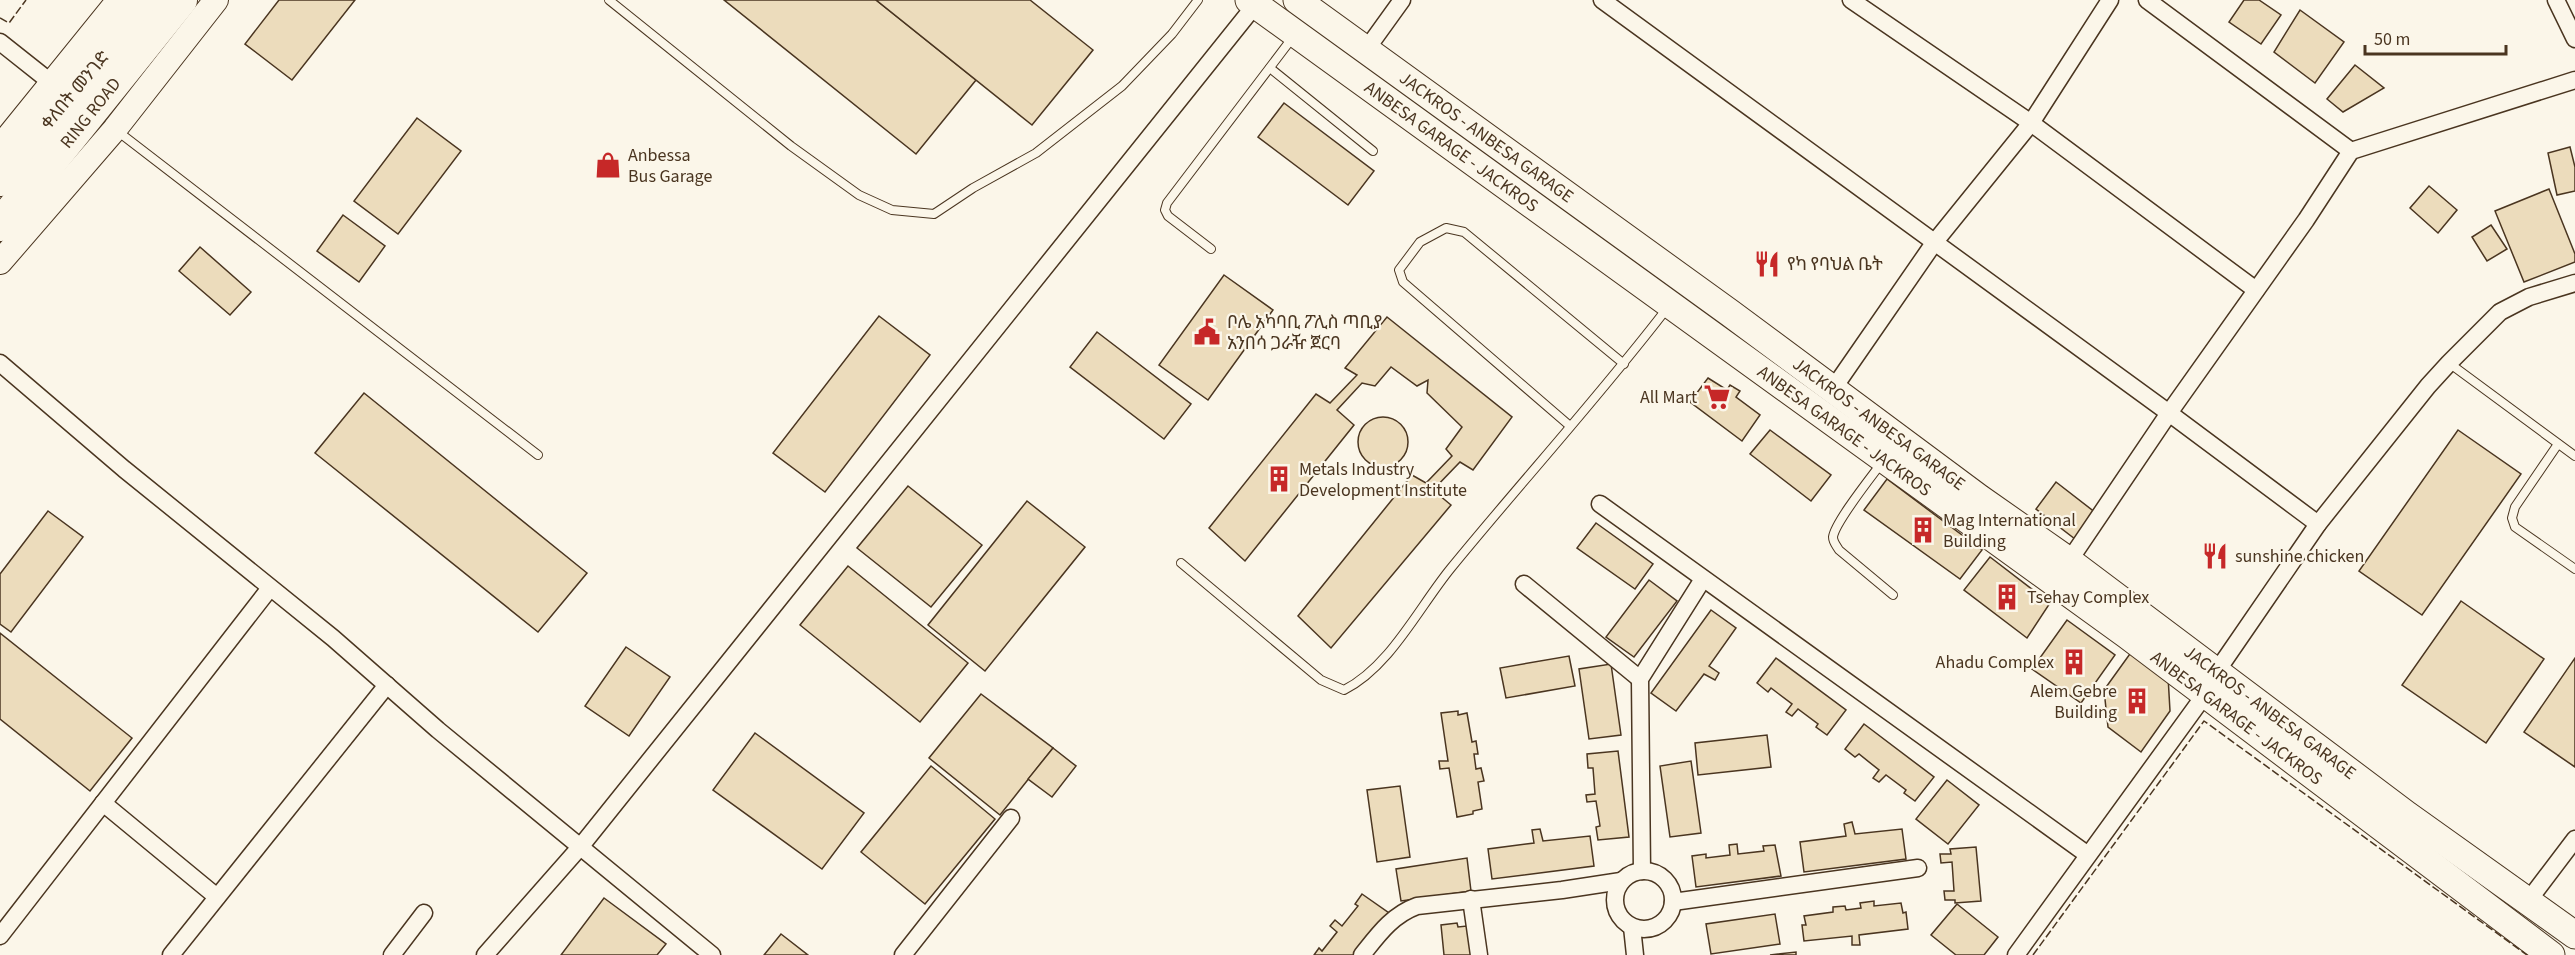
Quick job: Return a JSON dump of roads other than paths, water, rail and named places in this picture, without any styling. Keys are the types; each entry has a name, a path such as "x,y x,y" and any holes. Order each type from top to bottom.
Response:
{"highway":[{"name":"ቀለበት መንገድ","path":"0,180 149,0"},
{"name":"RING ROAD","path":"0,225 181,0"}],"main road":[{"name":"JACKROS - ANBESA GARAGE","path":"1297,0 1833,388 1979,498 2069,561 2217,671 2407,815 2575,935"},
{"name":"ANBESA GARAGE - JACKROS","path":"1253,2 2127,635 2552,955"},
{"path":"1574,236 1590,213"}],"street":[{"path":"0,147 119,0"},
{"path":"0,262 115,129 216,0"},
{"path":"1366,50 1402,0"},
{"path":"1602,0 2169,413 2318,525"},
{"path":"1851,0 2031,123 2256,290"},
{"path":"1833,388 1935,243 2031,123 2110,0"},
{"path":"2147,0 2351,150"},
{"path":"2556,0 2575,39"},
{"path":"485,955 581,846 1253,2"},
{"path":"0,42 53,84"},
{"path":"2069,561 2169,413 2306,220 2351,150 2575,80"},
{"path":"2016,955 2205,695 2217,671 2318,525 2449,363 2500,312 2529,297 2575,283"},
{"path":"0,363 124,469 333,638 438,730 712,955"},
{"path":"1600,504 2088,855"},
{"path":"1642,871 1640,679 1703,579"},
{"path":"1524,584 1640,679"},
{"path":"0,936 270,588"},
{"path":"171,955 387,685"},
{"path":"103,803 217,897"},
{"path":"903,955 1011,818"},
{"path":"2528,901 2575,839"},
{"path":"1673,902 1918,868"},
{"path":"1642,871 1654,873 1664,879 1671,889 1673,902 1670,912 1663,922 1653,927 1632,927 1622,919 1617,910 1616,890 1621,881 1630,874 1642,871"},
{"path":"1362,955 1389,922 1403,910 1417,906 1621,881"},
{"path":"1471,899 1479,955"},
{"path":"392,955 424,913"},
{"path":"1632,927 1635,955"}],"lane":[{"path":"609,0 791,146 859,195 892,210 934,214 973,188 1036,153 1122,86 1172,34 1198,0"},
{"path":"1211,249 1168,216 1165,210 1167,203 1295,34"},
{"path":"1270,68 1373,152"},
{"path":"115,129 538,455"},
{"path":"1570,426 1403,282 1399,270 1420,242 1446,228 1464,232 1624,364"},
{"path":"1181,563 1321,680 1344,690 1360,682 1380,663 1450,569 1624,364 1670,305"},
{"path":"2449,363 2575,456"},
{"path":"2558,444 2515,507 2512,518 2515,527 2575,569"},
{"path":"1884,459 1833,534 1833,541 1839,550 1893,595"}],"place":[{"name":"Anbessa Bus Garage","path":"608,165"},
{"name":"የካ የባህል ቤት","path":"1767,264"},
{"name":"ቦሌ አካባቢ ፖሊስ ጣቢያ አንበሳ ጋራዥ ጀርባ","path":"1207,332"},
{"name":"All Mart","path":"1717,397"},
{"name":"Metals Industry Development Institute","path":"1279,479"},
{"name":"Mag International Building","path":"1923,530"},
{"name":"sunshine chicken","path":"2215,556"},
{"name":"Tsehay Complex","path":"2007,597"},
{"name":"Ahadu Complex","path":"2074,662"},
{"name":"Alem Gebre Building","path":"2137,701"}]}
